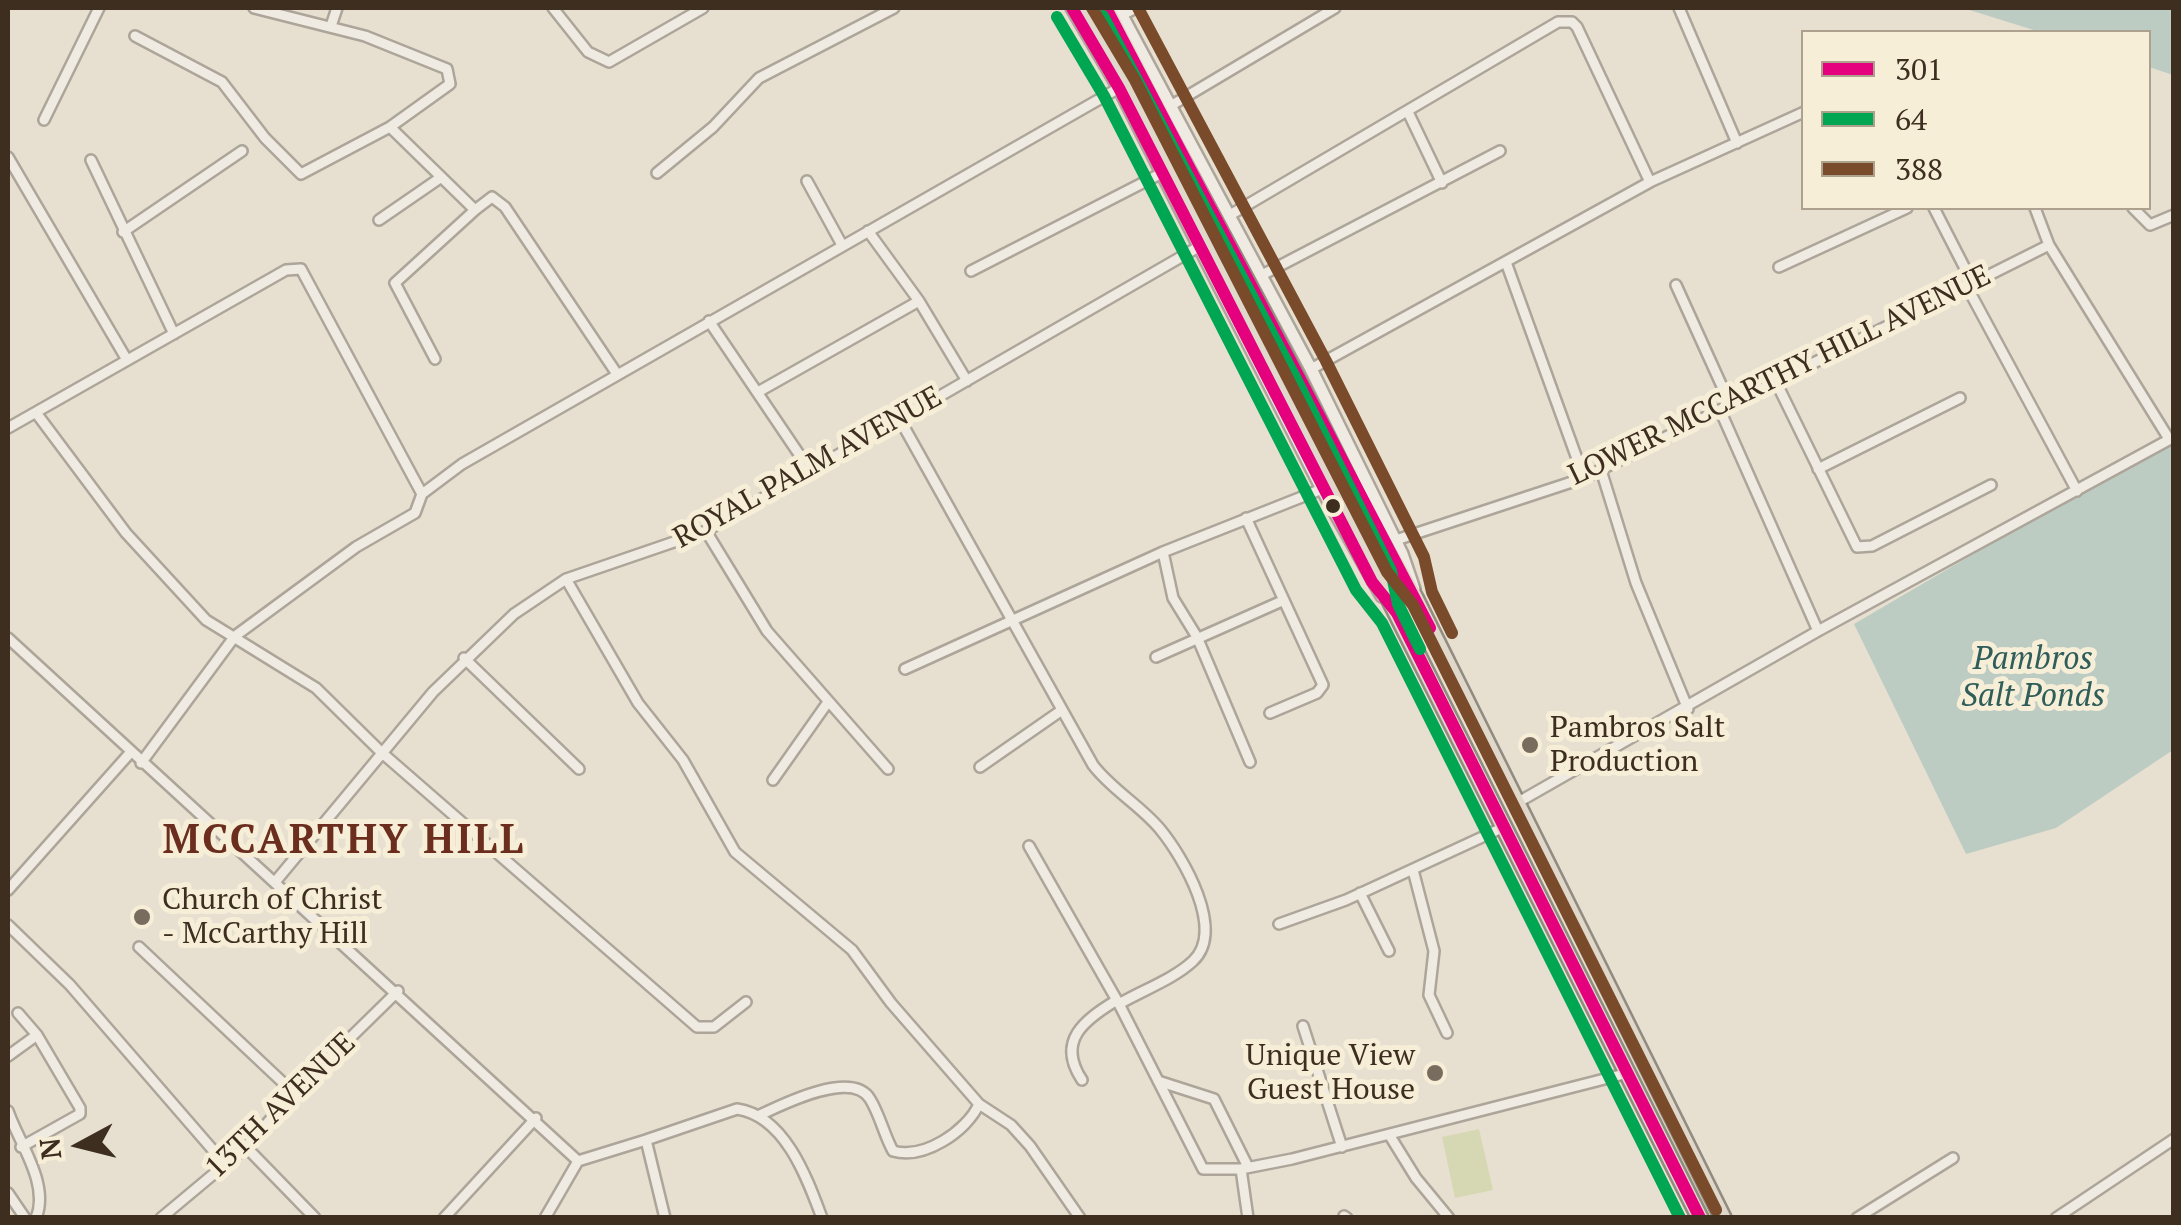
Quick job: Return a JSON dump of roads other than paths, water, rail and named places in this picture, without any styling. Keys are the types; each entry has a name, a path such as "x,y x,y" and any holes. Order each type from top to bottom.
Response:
{"highway":[{"path":"1086,8 1130,82 1700,1218"},
{"path":"1106,8 1340,463 1415,598 1723,1218"},
{"path":"1552,928 1565,924 1570,914"}],"street":[{"path":"44,120 99,8"},
{"path":"135,36 222,82 265,138 301,174 390,127 450,84 446,69 415,52 254,8"},
{"path":"331,26 336,8"},
{"path":"553,8 588,52 610,62 703,8"},
{"path":"657,173 713,127 759,78 894,8"},
{"path":"1072,8 1119,88 1372,582 1397,613"},
{"path":"1136,8 1120,11 1262,276 1396,540 1411,574 1415,598"},
{"path":"1172,105 1335,8"},
{"path":"1679,8 1737,143"},
{"path":"1230,215 1558,22 1572,22 1650,182"},
{"path":"141,762 235,636 356,547 415,513 422,494 462,464 1119,88"},
{"path":"1408,112 1442,183"},
{"path":"1310,369 1507,265 1650,182 1801,113"},
{"path":"390,127 476,210"},
{"path":"1262,276 1500,151"},
{"path":"124,232 242,152"},
{"path":"8,157 127,360"},
{"path":"92,160 174,334"},
{"path":"971,271 1162,173"},
{"path":"379,220 440,178"},
{"path":"807,180 842,245"},
{"path":"434,359 395,282 492,197 505,207 617,374"},
{"path":"1779,268 1904,210"},
{"path":"1935,210 2077,491"},
{"path":"1515,804 1688,709 1818,631 2171,438 2049,245 2037,210"},
{"path":"2136,210 2150,225 2174,215"},
{"path":"868,231 919,301 968,381"},
{"name":"LOWER MCCARTHY HILL AVENUE","path":"1396,540 1584,478 2049,245"},
{"name":"ROYAL PALM AVENUE","path":"275,882 464,658 514,614 566,580 706,532 808,469 1200,246"},
{"path":"1507,265 1584,478"},
{"path":"8,428 286,270 301,269 422,494"},
{"path":"1676,285 1730,404"},
{"path":"758,392 919,301"},
{"path":"709,321 808,469"},
{"path":"1775,380 1858,547 1872,546 1991,486"},
{"path":"1818,469 1960,398"},
{"path":"1720,410 1818,631"},
{"path":"37,414 126,533 206,620 316,688 382,752 697,1027 714,1027 746,1002"},
{"path":"899,418 1062,710 1109,786 1162,831 1197,893 1206,925 1205,942 1193,961 1084,1023 1070,1042 1072,1060 1082,1080"},
{"path":"1600,470 1653,630 1688,709"},
{"path":"905,668 1163,552 1322,488"},
{"path":"1246,518 1323,688 1270,713"},
{"path":"706,532 767,631 888,769"},
{"path":"1163,552 1169,588 1197,637 1250,762"},
{"path":"566,580 638,703 683,760 735,852 852,950 890,1003 979,1104 1011,1125 1030,1146 1080,1218"},
{"path":"1156,657 1282,600"},
{"path":"8,638 130,754 536,1118 578,1161"},
{"path":"464,658 580,769"},
{"path":"773,780 828,702"},
{"path":"980,767 1062,710"},
{"path":"8,890 130,754"},
{"path":"1279,924 1360,893 1504,827"},
{"path":"1028,846 1118,1002 1204,1170 1245,1168 1390,1136 1628,1073"},
{"path":"1412,870 1434,951 1430,995 1447,1033"},
{"path":"1360,893 1389,951"},
{"path":"8,925 70,985 225,1164"},
{"path":"138,948 294,1092"},
{"name":"13TH AVENUE","path":"162,1218 246,1147 294,1092 398,992"},
{"path":"18,1013 38,1035 80,1108 80,1114 21,1147"},
{"path":"1303,1026 1342,1146"},
{"path":"8,1056 38,1035"},
{"path":"1158,1081 1214,1099 1245,1168 1248,1218"},
{"path":"758,1116 820,1091 853,1088 870,1097 894,1151 904,1153 958,1134 979,1104"},
{"path":"546,1218 578,1161 738,1110 758,1116 786,1143 808,1179 822,1218"},
{"path":"8,1112 37,1180 41,1198 36,1218"},
{"path":"444,1218 536,1118"},
{"path":"1390,1136 1422,1186 1449,1218"},
{"path":"2056,1218 2174,1139"},
{"path":"646,1140 665,1218"},
{"path":"246,1147 315,1218"},
{"path":"1857,1218 1953,1158"},
{"path":"8,1193 25,1218"}],"water":[{"path":"1963,8 2173,8 2173,75 2151,68 2151,30 2034,30"},
{"name":"Pambros Salt Ponds","path":"2173,437 2173,750 2056,828 1966,854 1854,624"}],"place":[{"name":"Pambros Salt Production","path":"1530,745"},
{"name":"Church of Christ - McCarthy Hill","path":"142,917"},
{"name":"Unique View Guest House","path":"1435,1073"}],"district":[{"name":"MCCARTHY HILL","path":"344,842"}]}
